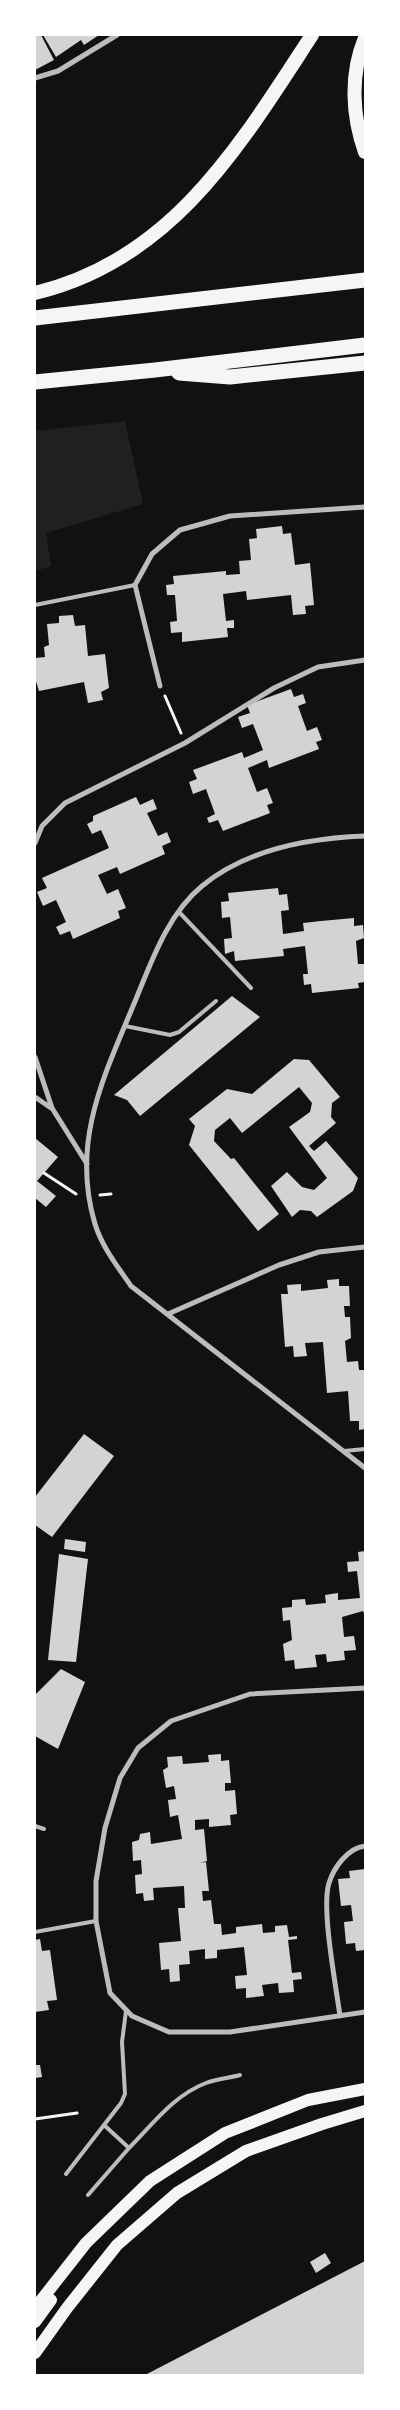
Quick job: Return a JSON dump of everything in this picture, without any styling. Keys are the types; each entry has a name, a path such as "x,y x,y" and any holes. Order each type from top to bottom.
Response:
{"highway":[{"path":"35,293 101,270 140,247 176,216 210,181 246,135 312,35"},
{"path":"365,38 359,54 354,95 359,136 365,152"},
{"path":"35,318 365,280"},
{"path":"35,382 365,345"},
{"path":"155,370 230,377 365,363"}],"main road":[{"path":"35,2308 86,2243 150,2181 225,2133 308,2100 365,2089"},
{"path":"35,2353 67,2308 117,2245 177,2193 246,2151 365,2111"},
{"path":"35,2322 66,2281 86,2243"}],"street":[{"path":"35,78 58,71 118,35"},
{"path":"160,686 135,585 152,554 180,530 230,516 365,507"},
{"path":"35,843 42,826 65,803 185,743 274,688 318,667 365,660"},
{"path":"365,836 333,837 276,848 232,866 201,887 179,912 156,952 96,1096 89,1128 87,1164 89,1196 96,1226 110,1255 131,1286 365,1468"},
{"path":"35,1057 52,1108 87,1164"},
{"path":"35,1097 52,1108"},
{"path":"168,1314 279,1265 319,1252 365,1247"},
{"path":"365,1688 250,1694 171,1721 138,1748 120,1778 105,1828 96,1881 96,1921 110,1993 132,2016 169,2032 230,2032 365,2012"},
{"path":"340,2016 328,1914 329,1884 338,1863 359,1847 365,1846"}],"lane":[{"path":"35,605 135,585"},
{"path":"179,912 251,988"},
{"path":"125,1026 170,1035 179,1032 216,1001"},
{"path":"344,1451 365,1449"},
{"path":"35,1826 44,1829"},
{"path":"35,1932 96,1921"},
{"path":"66,2174 121,2103 124,2094 122,2042 126,2011"},
{"path":"88,2195 129,2148 173,2103 190,2091 207,2083 240,2075"},
{"path":"104,2125 129,2148"}],"path":[{"path":"160,686 185,743"},
{"path":"44,1173 73,1194"},
{"path":"35,2119 77,2113"}],"shaded area":[{"path":"125,421 143,504 46,533 51,566 35,571 35,431"}],"building":[{"path":"35,35 41,35 54,60 35,70"},
{"path":"43,35 99,35 84,45 81,40 56,57"},
{"path":"282,526 283,534 291,533 295,565 310,563 314,605 305,606 306,614 293,615 291,595 247,600 246,591 223,594 226,621 234,620 234,628 227,628 228,637 182,642 182,632 171,633 170,622 177,621 175,595 167,595 166,585 174,584 173,576 226,571 226,575 240,574 239,561 251,560 249,539 257,538 256,529"},
{"path":"73,615 75,626 85,625 88,656 105,654 109,688 101,692 103,700 88,703 84,682 39,691 35,678 35,658 45,657 44,647 49,645 47,624 59,623 59,616"},
{"path":"291,689 294,697 303,694 306,703 298,706 307,731 317,727 322,740 316,742 319,749 269,768 267,760 248,768 257,792 267,788 273,803 267,805 270,813 223,831 218,820 209,823 207,818 215,814 206,789 193,794 189,782 197,779 193,770 242,752 244,758 263,750 253,724 242,728 238,717 250,713 247,705"},
{"path":"136,797 140,805 153,799 157,809 147,813 158,836 167,832 171,842 162,846 165,854 120,874 117,867 98,875 107,894 118,889 126,908 118,911 120,918 73,939 70,931 60,935 56,927 66,922 56,900 43,906 37,892 47,888 42,878 109,848 101,830 92,834 87,824 93,821 93,816"},
{"path":"278,888 279,895 287,894 289,910 281,911 283,934 304,931 303,923 354,918 354,926 363,925 364,938 356,941 358,964 365,964 365,982 358,983 359,988 312,993 311,984 304,985 303,974 308,974 305,946 283,949 284,956 235,961 234,951 225,954 224,939 232,938 230,917 222,918 221,902 229,901 228,893"},
{"path":"232,996 260,1017 140,1116 127,1100 114,1095"},
{"path":"294,1059 309,1060 340,1097 332,1103 331,1117 336,1123 309,1146 314,1151 326,1141 358,1178 353,1191 317,1217 311,1211 300,1210 292,1217 271,1186 287,1172 302,1187 314,1190 327,1178 289,1127 310,1112 312,1103 299,1087 242,1133 230,1118 215,1130 214,1141 231,1159 234,1158 279,1214 258,1231 189,1145 195,1126 189,1119 227,1089 252,1094"},
{"path":"35,1138 58,1157 37,1181 56,1196 46,1207 35,1198"},
{"path":"339,1279 339,1286 349,1286 350,1306 344,1306 345,1317 350,1317 351,1338 345,1341 347,1362 358,1361 359,1370 365,1370 365,1429 359,1430 359,1421 350,1421 348,1391 327,1393 323,1342 305,1343 307,1356 294,1357 293,1346 285,1347 281,1294 288,1294 287,1285 301,1284 301,1291 328,1288 327,1280"},
{"path":"84,1434 114,1456 52,1537 35,1525 35,1497"},
{"path":"65,1539 86,1542 85,1552 64,1549"},
{"path":"365,1551 365,1616 363,1611 342,1617 344,1637 354,1636 356,1650 344,1651 345,1660 327,1662 326,1654 315,1655 317,1667 295,1669 294,1660 285,1661 283,1644 292,1640 290,1620 283,1621 282,1608 292,1607 292,1600 305,1599 306,1605 326,1603 325,1595 338,1593 338,1600 360,1598 357,1571 348,1572 347,1562 359,1561 358,1552"},
{"path":"59,1554 88,1559 76,1662 48,1660"},
{"path":"61,1669 85,1682 58,1749 35,1736 35,1695"},
{"path":"221,1754 221,1761 229,1760 231,1783 225,1783 225,1791 235,1790 237,1814 230,1815 231,1825 209,1827 209,1819 195,1820 195,1830 204,1829 207,1861 199,1863 206,1862 209,1891 202,1891 203,1901 211,1900 214,1924 221,1924 222,1935 236,1933 236,1927 262,1924 263,1933 275,1932 275,1926 287,1925 289,1937 297,1936 297,1939 288,1940 292,1973 301,1972 302,1979 293,1980 294,1992 279,1993 278,1983 262,1985 264,1996 246,1998 246,1988 236,1989 235,1976 247,1975 244,1947 217,1950 217,1958 205,1959 205,1949 189,1951 190,1964 179,1965 180,1981 170,1982 169,1969 161,1970 159,1943 181,1941 178,1908 185,1908 184,1886 153,1888 154,1900 144,1901 143,1893 136,1894 135,1875 142,1874 141,1860 133,1861 132,1842 139,1840 140,1834 150,1832 151,1844 182,1839 178,1815 170,1817 168,1800 176,1799 174,1786 166,1788 163,1770 168,1767 167,1757 182,1756 183,1764 209,1762 208,1755"},
{"path":"365,1869 365,1950 356,1951 355,1943 346,1944 344,1922 353,1921 351,1905 341,1906 338,1879 350,1878 349,1871"},
{"path":"40,1939 42,1951 50,1950 57,2000 47,2001 49,2010 35,2012 35,1940"},
{"path":"35,2065 40,2065 42,2077 35,2078"},
{"path":"325,2253 331,2263 316,2273 310,2262"},
{"path":"365,2261 365,2375 145,2375"}]}
